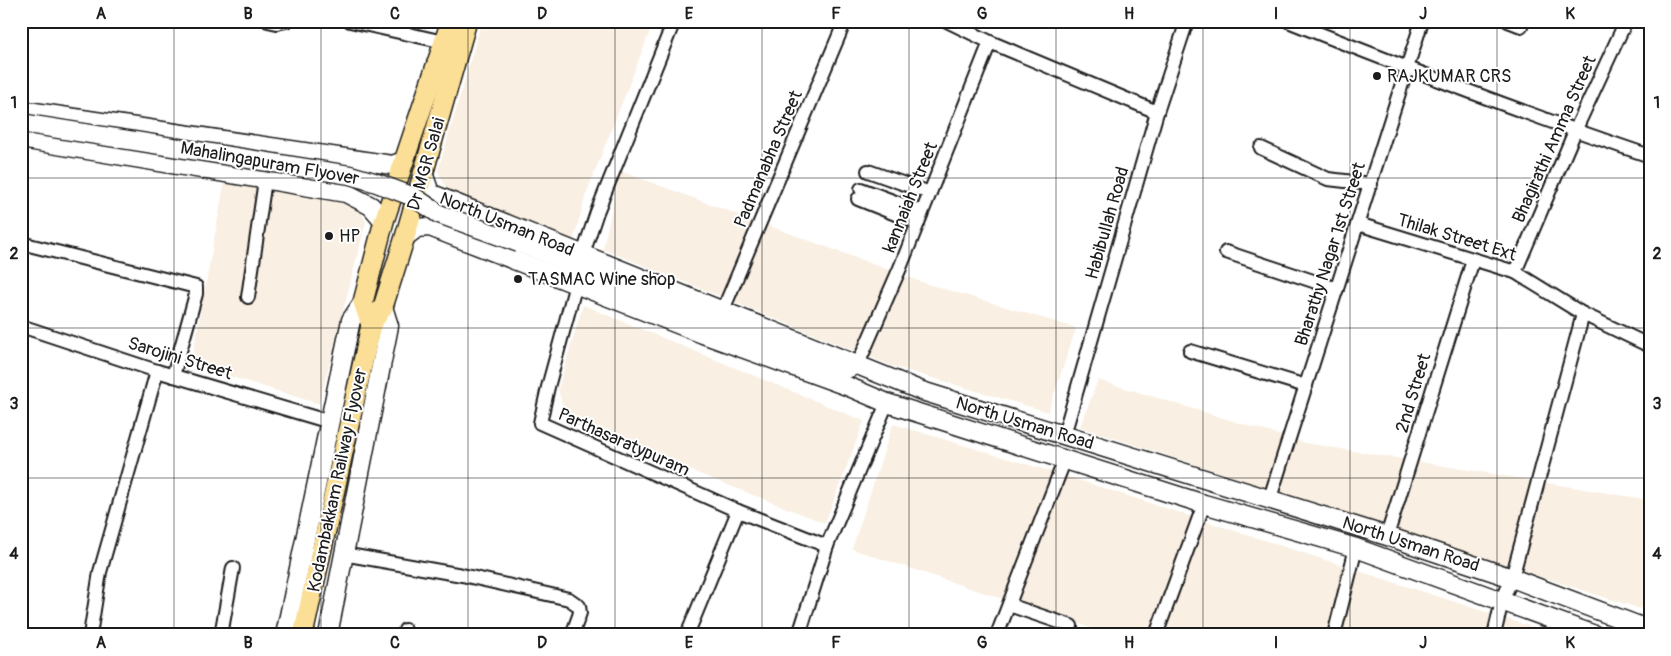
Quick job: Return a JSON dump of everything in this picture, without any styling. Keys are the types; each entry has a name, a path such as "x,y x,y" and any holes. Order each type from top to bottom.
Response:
{"main road":[{"name":"Dr MGR Salai","path":"363,302 384,221 451,21"},
{"name":"Dr MGR Salai","path":"384,307 468,21"},
{"path":"21,110 392,165 404,161"},
{"name":"Mahalingapuram Flyover","path":"21,123 350,175 374,182 414,197 439,214 519,243 849,373"},
{"path":"21,139 346,193 371,206 384,221"},
{"name":"North Usman Road","path":"423,174 430,193 723,310 849,373 887,403 1204,504 1356,548 1594,635"},
{"path":"462,239 474,210"},
{"name":"North Usman Road","path":"405,237 417,228 430,227 703,334 849,373 922,390 1270,498 1512,578 1650,630"},
{"path":"363,302 371,328"},
{"path":"285,635 351,320 363,302"},
{"path":"328,635 389,326 384,307"},
{"name":"Kodambakkam Railway Flyover","path":"303,635 371,328 384,307"}],"street":[{"path":"268,21 277,23 286,21"},
{"path":"350,21 444,42"},
{"path":"583,254 674,21"},
{"name":"Padmanabha Street","path":"723,310 845,21"},
{"path":"947,21 990,42 1157,112"},
{"name":"Habibullah Road","path":"1064,435 1157,112 1187,21"},
{"path":"1288,21 1407,69 1575,131 1650,156"},
{"name":"Bharathy Nagar 1st Street","path":"1270,498 1422,21"},
{"path":"1508,21 1521,26"},
{"name":"Bhagirathi Amma Street","path":"1515,272 1575,131 1626,21"},
{"name":"kannaiah Street","path":"849,373 920,218 990,42"},
{"path":"1261,148 1328,179 1371,184"},
{"path":"868,170 930,194"},
{"path":"248,297 265,180"},
{"path":"860,194 920,218"},
{"name":"Thilak Street Ext","path":"1358,224 1515,272 1583,314 1650,346"},
{"path":"21,243 196,287 196,294 173,376"},
{"path":"1226,252 1337,289"},
{"name":"2nd Street","path":"1387,536 1473,260"},
{"name":"Parthasaratypuram","path":"576,284 540,423 738,512 827,546"},
{"path":"1494,635 1502,601 1512,578 1583,314"},
{"name":"Sarojini Street","path":"21,326 173,376 330,422"},
{"path":"1190,350 1306,386"},
{"path":"90,635 100,572 157,371"},
{"path":"800,635 827,546 887,403"},
{"path":"997,635 1065,459"},
{"path":"1156,635 1204,504"},
{"path":"687,635 738,512"},
{"path":"1334,635 1356,548"},
{"path":"343,554 462,575 569,599 579,606 580,613 572,635"},
{"path":"221,635 233,568"},
{"path":"1009,605 1071,626"}],"shaded area":[{"path":"482,21 654,21 586,194 573,241 447,189 438,171"},
{"path":"620,171 924,283 1076,328 1048,412 892,366 603,249"},
{"path":"225,181 358,206 366,222 319,404 191,364"},
{"path":"583,305 864,421 825,523 567,422 558,389"},
{"path":"1098,380 1305,443 1650,500 1650,612 1080,427"},
{"path":"893,424 1069,477 1557,635 1112,635 852,549"}],"place":[{"name":"RAJKUMAR CRS","path":"1377,76"},
{"name":"HP","path":"329,236"},
{"name":"TASMAC Wine shop","path":"518,279"}]}
